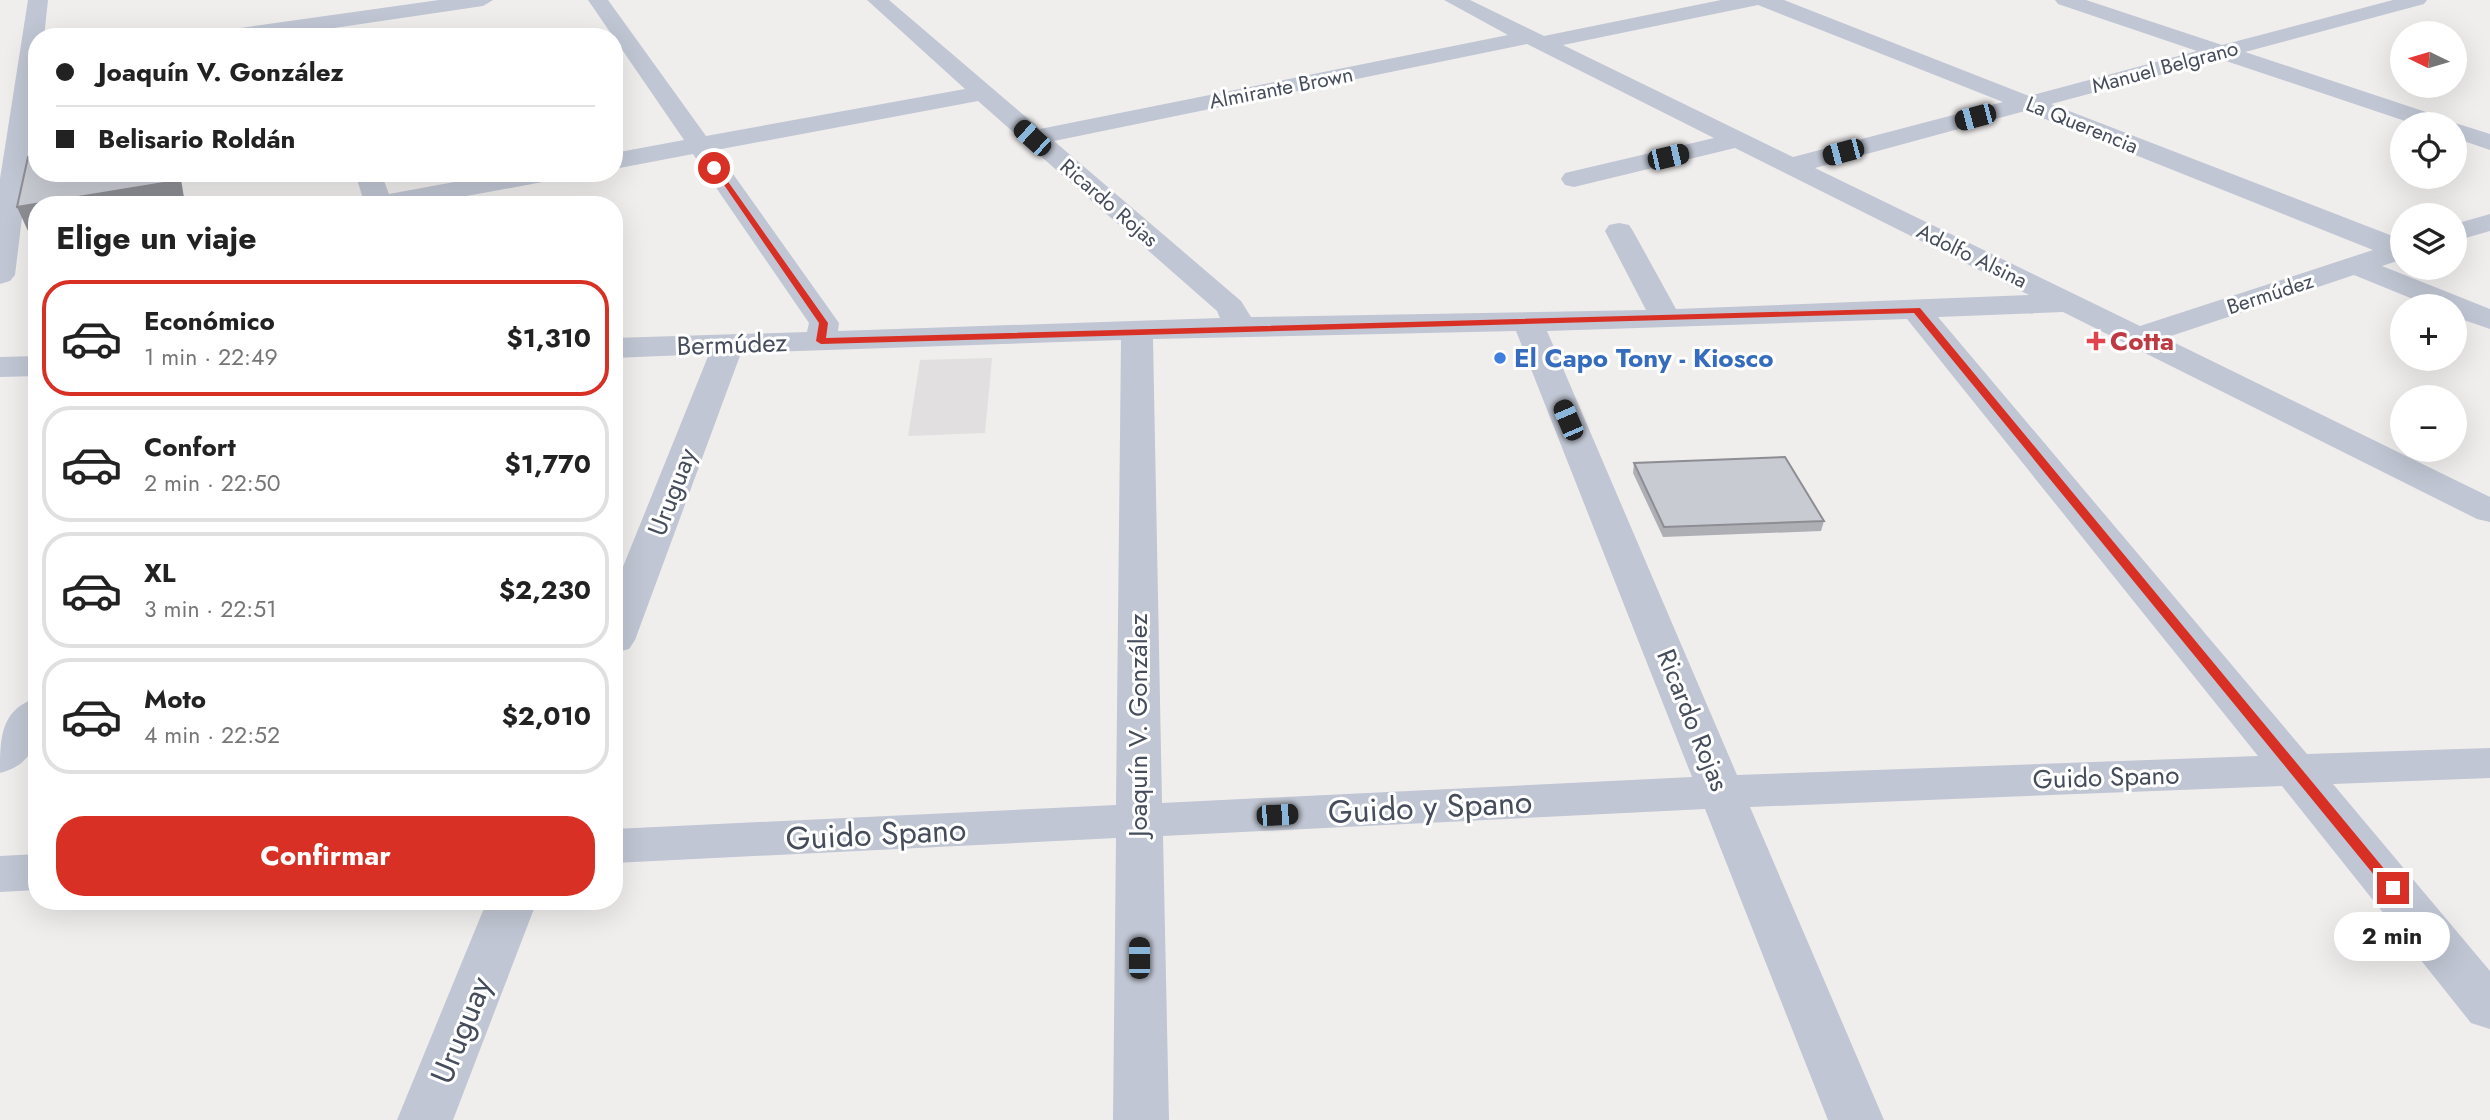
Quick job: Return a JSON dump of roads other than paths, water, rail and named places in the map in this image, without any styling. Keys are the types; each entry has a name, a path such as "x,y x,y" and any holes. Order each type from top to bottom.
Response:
{"street":[{"path":"33,28 38,0"},
{"path":"317,0 325,28"},
{"path":"336,28 483,0"},
{"path":"598,0 617,28"},
{"name":"Ricardo Rojas","path":"877,0 1032,138 1230,307 1240,327"},
{"name":"Adolfo Alsina","path":"1454,0 2490,511"},
{"name":"Almirante Brown","path":"1032,138 1752,0"},
{"name":"La Querencia","path":"1765,0 2390,246"},
{"path":"2066,0 2402,112"},
{"name":"Manuel Belgrano","path":"1791,166 2417,0"},
{"path":"623,36 824,323 821,341"},
{"path":"0,275 16,173 26,65"},
{"path":"623,159 981,93"},
{"path":"2467,134 2490,142"},
{"path":"1574,179 1738,140"},
{"path":"422,196 499,182"},
{"path":"2467,229 2490,222"},
{"path":"1619,231 1666,319"},
{"name":"Bermúdez","path":"2138,337 2390,254"},
{"path":"2356,265 2490,320"},
{"name":"Bermúdez","path":"623,348 1240,327 1666,319 2066,303"},
{"path":"1916,310 2490,1008"},
{"name":"Ricardo Rojas","path":"1527,321 1856,1120"},
{"name":"Joaquín V. González","path":"1137,330 1141,1120"},
{"name":"Uruguay","path":"623,617 729,344"},
{"path":"0,367 28,366"},
{"path":"0,758 28,723"},
{"name":"Guido Spano","path":"1723,792 2490,763"},
{"name":"Guido y Spano","path":"1138,822 1723,792"},
{"name":"Guido Spano","path":"623,846 1138,822"},
{"path":"0,874 28,872"},
{"name":"Uruguay","path":"425,1120 508,910"}],"place":[{"name":"Cotta","path":"2096,341"},
{"name":"El Capo Tony - Kiosco","path":"1500,358"}]}
